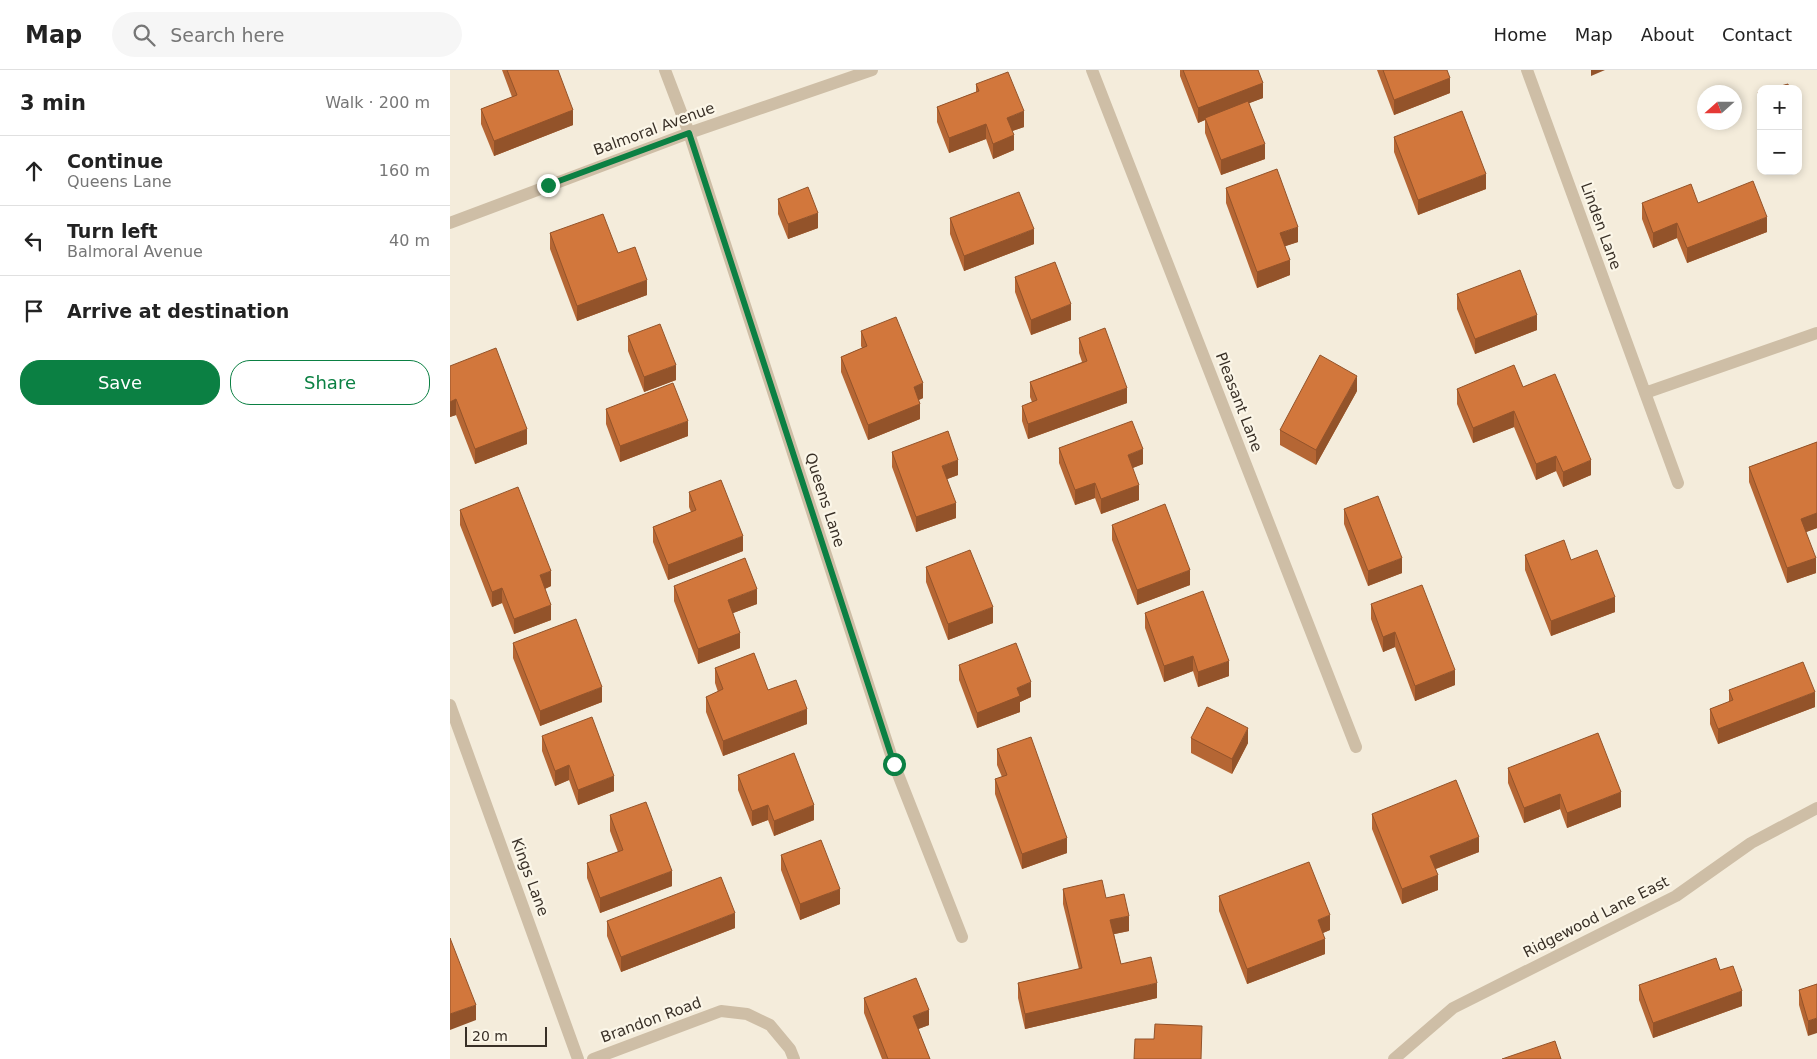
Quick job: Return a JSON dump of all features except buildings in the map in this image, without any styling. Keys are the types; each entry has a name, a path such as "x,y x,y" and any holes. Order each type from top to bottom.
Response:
{"street":[{"name":"Queens Lane","path":"665,70 689,133 894,764 962,937"},
{"name":"Balmoral Avenue","path":"450,223 689,133 872,70"},
{"name":"Pleasant Lane","path":"1092,70 1356,747"},
{"name":"Linden Lane","path":"1527,70 1678,482"},
{"path":"1645,393 1817,333"},
{"name":"Kings Lane","path":"450,705 578,1059"},
{"name":"Ridgewood Lane East","path":"1394,1059 1453,1008 1676,896 1751,843 1817,808"},
{"name":"Brandon Road","path":"593,1059 721,1011 747,1014 770,1025 790,1049 794,1059"}],"route":[{"path":"548,185 689,133 894,764"}]}
